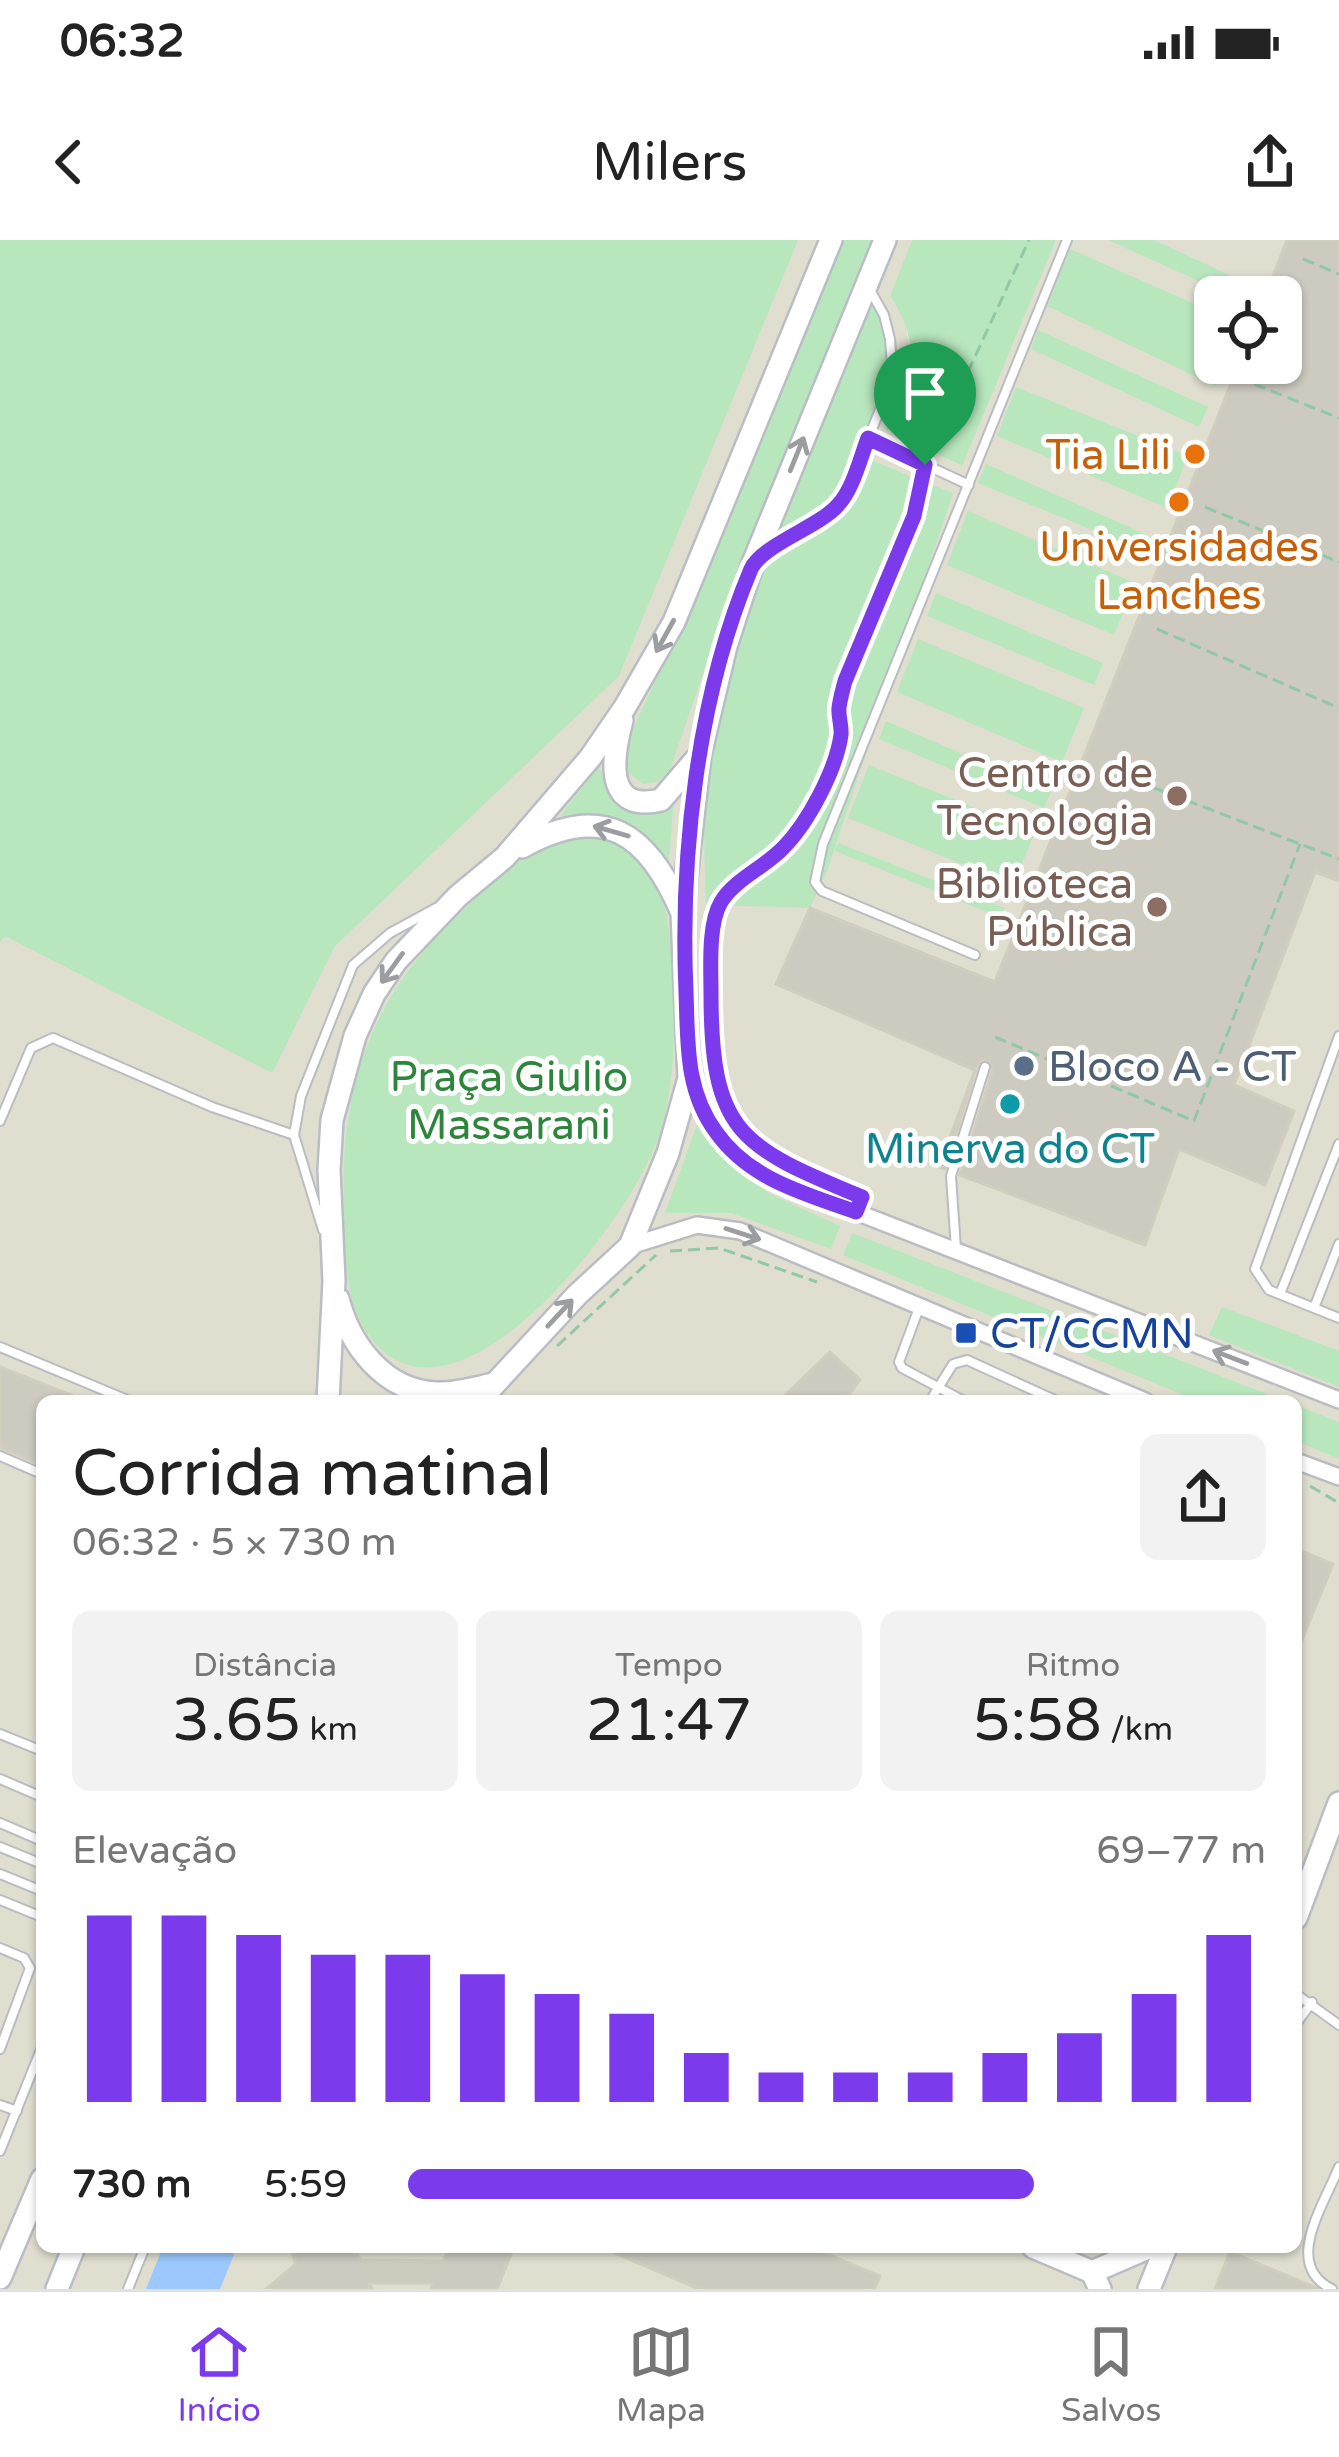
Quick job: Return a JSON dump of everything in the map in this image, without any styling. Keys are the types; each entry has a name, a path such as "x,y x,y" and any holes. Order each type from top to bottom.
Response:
{"street":[{"path":"328,1395 332,1120 355,1036 374,994 396,962 458,896 505,857 590,758 625,707 674,622 831,240"},
{"path":"333,1270 351,1335 389,1377 416,1391 486,1392 630,1246 668,1153 689,1078 682,913 700,754 726,646 753,563 885,240"},
{"path":"625,707 612,767 623,792 635,800 661,800 700,754"},
{"path":"505,857 549,832 581,824 608,827 632,837 653,857 682,913"},
{"path":"689,1078 713,1129 760,1175 1339,1400"},
{"path":"630,1246 697,1225 740,1231 1131,1395"},
{"path":"1302,1463 1339,1477"},
{"path":"1302,1902 1339,1803"},
{"path":"0,2275 36,2194"},
{"path":"57,2289 72,2253"},
{"path":"1044,2253 1096,2281 1140,2253"},
{"path":"1149,2289 1164,2253"}],"lane":[{"path":"975,955 815,884 823,844 1067,240"},
{"path":"753,563 839,505 893,378 884,315 867,284"},
{"path":"868,438 969,485"},
{"path":"333,1270 294,1136 301,1096 353,965 390,933 458,896"},
{"path":"1339,1036 1255,1269 1269,1290 1339,1318"},
{"path":"0,1121 31,1048 53,1038 212,1107 294,1136"},
{"path":"956,1250 951,1175 985,1067"},
{"path":"1280,1294 1339,1144"},
{"path":"1315,1308 1339,1244"},
{"path":"919,1307 899,1362 951,1395"},
{"path":"0,1347 116,1395"},
{"path":"933,1395 953,1364 967,1360 1044,1395"},
{"path":"0,1456 36,1471"},
{"path":"0,1734 36,1749"},
{"path":"0,1779 36,1794"},
{"path":"0,1823 36,1838"},
{"path":"0,1847 36,1862"},
{"path":"0,1874 36,1889"},
{"path":"0,1900 36,1915"},
{"path":"0,1948 24,1958 30,1968 0,2049"},
{"path":"1302,1997 1339,2025"},
{"path":"1302,2016 1312,2002"},
{"path":"0,2151 36,2062"},
{"path":"0,2105 17,2110"},
{"path":"1332,2289 1313,2277 1306,2259 1339,2167"},
{"path":"128,2289 143,2253"}],"path":[{"path":"800,1171 779,1162 745,1134 727,1111 714,1072 711,983 718,905 780,852 815,804 841,735 838,709 845,681 914,516 925,465 1029,240"},
{"path":"1303,259 1339,274"},
{"path":"1254,384 1339,418"},
{"path":"1205,507 1339,562"},
{"path":"1157,629 1339,708"},
{"path":"1102,768 1339,860"},
{"path":"995,1036 1194,1121 1300,844"},
{"path":"547,1356 659,1252 719,1248 820,1283 828,1269"},
{"path":"1302,1480 1339,1503"}],"shaded area":[{"path":"0,240 912,240 890,296 904,316 912,364 884,429 961,466 1056,240 1339,240 1339,2289 0,2289"}],"green space":[{"path":"0,240 798,240 619,676 335,946 272,1073 5,936 0,943"},
{"path":"842,240 875,240 722,618 670,770 657,782 643,784 624,769 623,750 691,605"},
{"path":"912,240 1056,240 962,466 884,429 909,362 907,331 890,296"},
{"path":"1108,240 1154,240 1231,276 1194,279"},
{"path":"1070,249 1194,304 1194,376 1047,306"},
{"path":"868,296 885,335 888,377 841,496 769,546"},
{"path":"1038,330 1208,407 1199,427 1031,349"},
{"path":"1016,387 1188,456 1167,508 997,436"},
{"path":"868,459 953,493 827,871 810,908 706,905 703,804 728,672 761,568 842,513"},
{"path":"986,464 1154,538 1148,553 978,483"},
{"path":"968,511 1135,583 1114,635 947,565"},
{"path":"936,593 1103,663 1094,685 927,616"},
{"path":"918,639 1084,708 1062,762 897,692"},
{"path":"886,721 1051,792 1044,808 879,739"},
{"path":"869,765 1035,832 1013,885 848,818"},
{"path":"599,766 607,792 626,808 674,799 669,861 648,837 622,821 592,814 560,816"},
{"name":"Praça Giulio Massarani","path":"589,832 626,846 642,858 664,905 672,958 674,1035 669,1095 659,1135 644,1171 616,1216 538,1308 493,1344 448,1364 406,1364 370,1337 361,1324 348,1279 347,1127 366,1050 402,979 460,913 526,855"},
{"path":"838,843 1004,908 1000,917 835,851"},
{"path":"697,1125 768,1193 840,1226 831,1249 731,1213 665,1213"},
{"path":"852,1233 1270,1395 1183,1395 843,1255"},
{"path":"1222,1307 1339,1351 1339,1387 1209,1335"},
{"path":"1302,1407 1339,1422 1339,1459 1302,1444"}],"water":[{"path":"161,2253 235,2253 220,2289 146,2289"}],"building":[{"name":"Centro de Tecnologia","path":"1287,240 1339,240 1339,881 1315,872 1234,1085 1294,1111 1265,1185 1179,1149 1145,1245 960,1175 993,1069 990,1061 982,1059 977,1065 945,1169 939,1167 975,1070 776,984 810,908 995,982 1231,384 1302,384 1302,276 1273,276"},
{"path":"830,1352 860,1380 849,1395 785,1395"},
{"path":"0,1367 70,1395 36,1395 36,1462 0,1447"},
{"path":"1302,1551 1333,1564 1302,1639"},
{"path":"292,2253 443,2261 447,2253 512,2253 497,2289 369,2283 372,2289 266,2289 296,2264"},
{"path":"615,2253 824,2253 880,2276 874,2289 699,2289"},
{"path":"1232,2253 1318,2289 1215,2289"}],"place":[{"name":"Tia Lili","path":"1195,454"},
{"name":"Universidades Lanches","path":"1179,502"},
{"name":"Centro de Tecnologia","path":"1177,796"},
{"name":"Biblioteca Pública","path":"1157,907"},
{"name":"Bloco A - CT","path":"1024,1066"},
{"name":"Minerva do CT","path":"1010,1104"},
{"name":"CT/CCMN","path":"966,1333"}],"route":[{"path":"868,438 925,465 914,516 845,681 838,709 841,735 815,804 780,852 718,905 715,922 711,1042 714,1072 727,1111 745,1134 779,1162 862,1197 856,1212 760,1175 713,1129 689,1078 682,913 700,754 726,646 753,563 839,505 868,438"}]}
